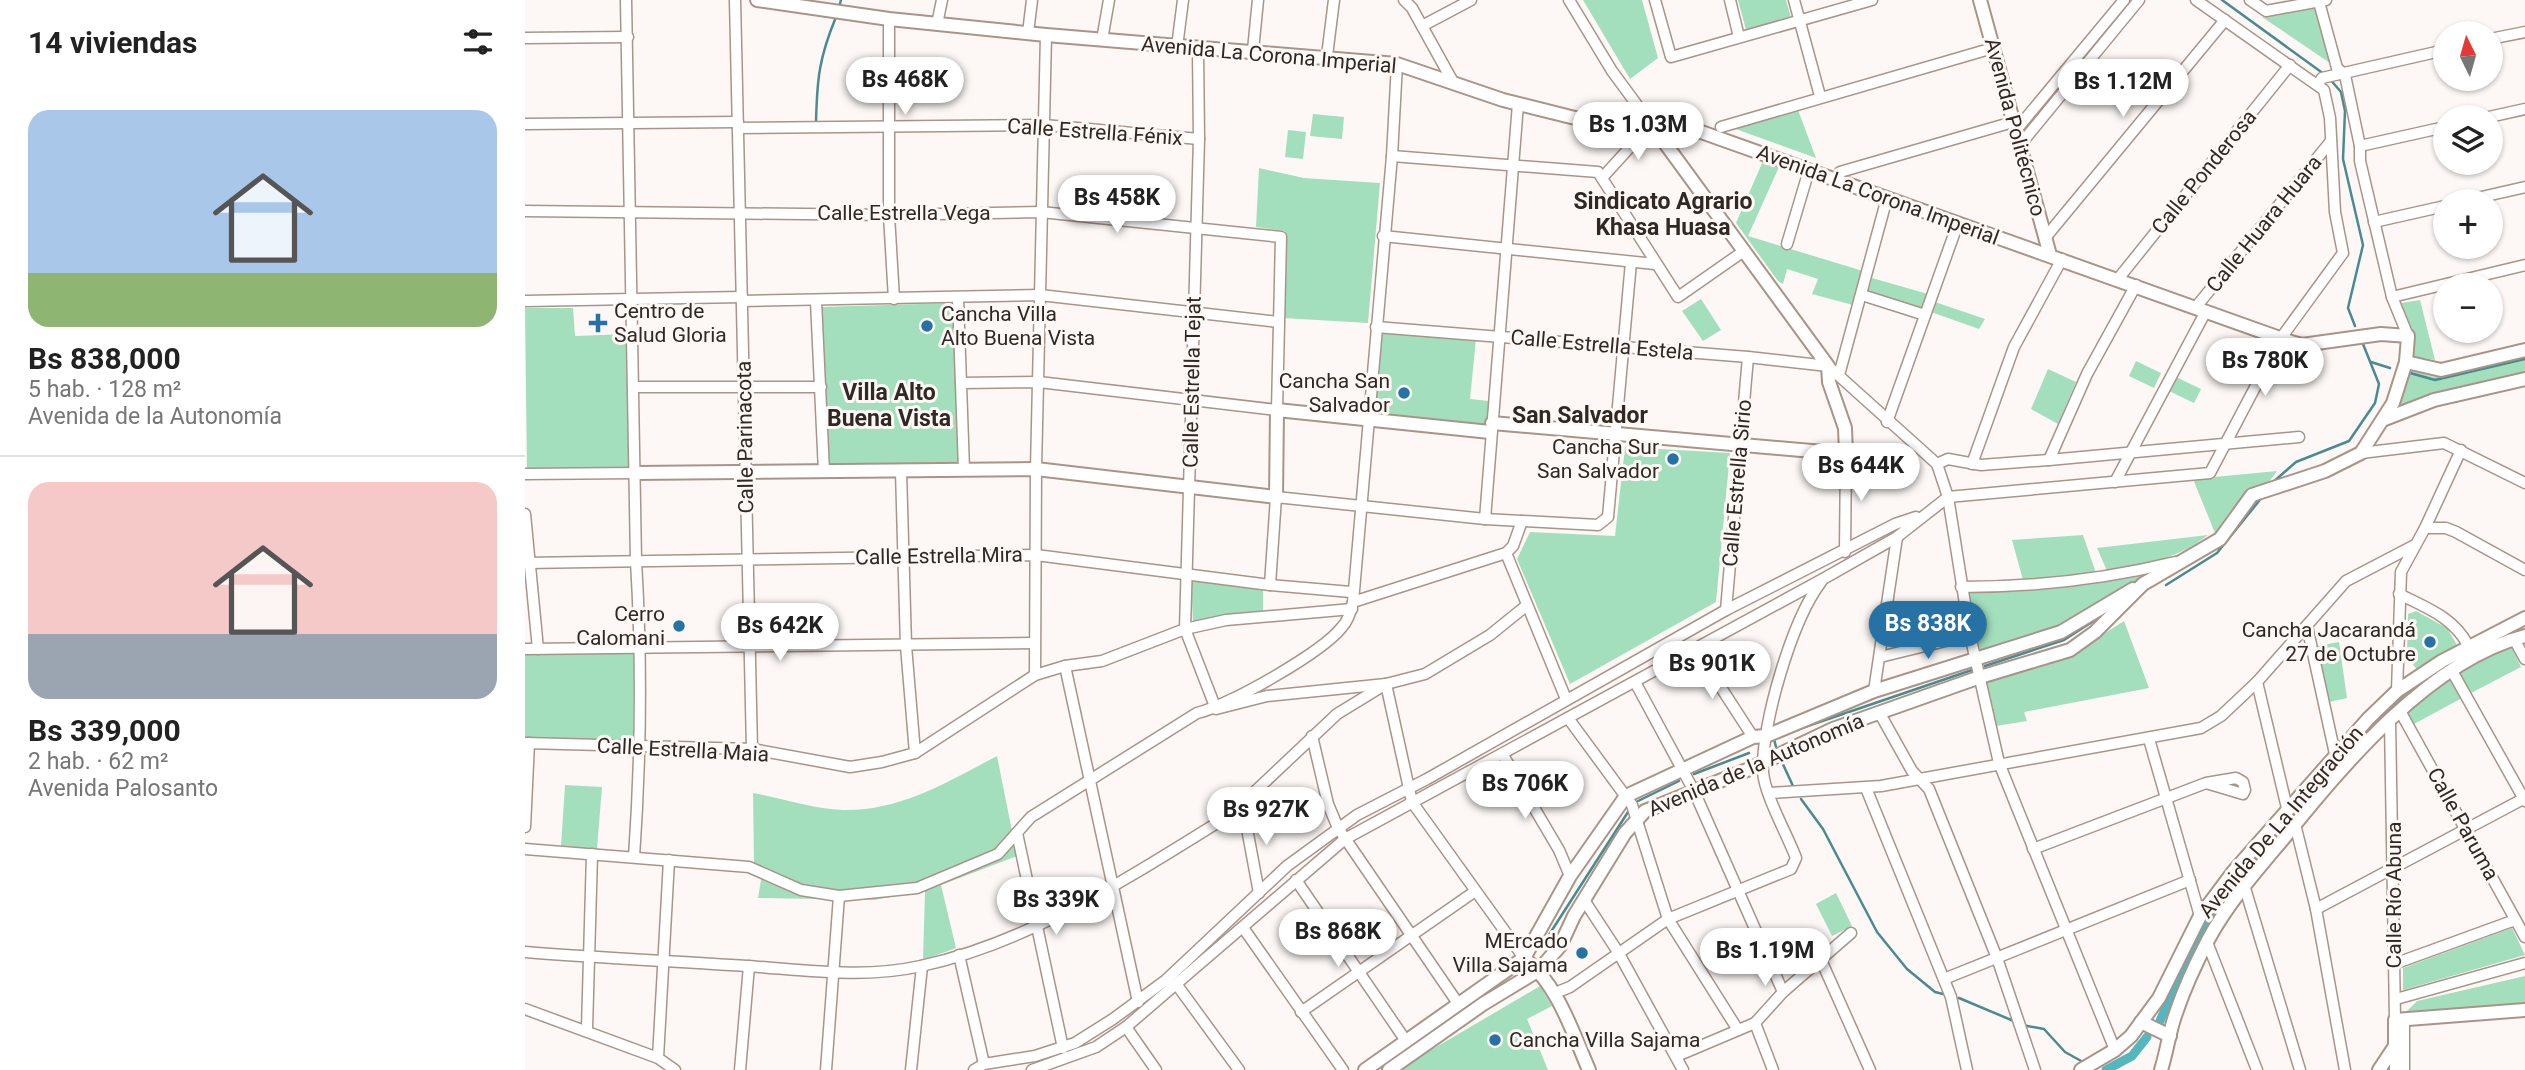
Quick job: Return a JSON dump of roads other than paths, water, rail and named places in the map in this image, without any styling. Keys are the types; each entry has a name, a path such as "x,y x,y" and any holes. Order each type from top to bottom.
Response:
{"street":[{"path":"626,0 642,748 634,857"},
{"name":"Calle Parinacota","path":"735,0 752,749"},
{"name":"Avenida La Corona Imperial","path":"757,0 889,19 1046,35 1198,49 1327,56 1397,64 1518,104 1595,122 1690,128 2302,345 2381,334 2408,336"},
{"path":"937,24 942,0"},
{"path":"1028,33 1032,0"},
{"path":"1103,40 1109,0"},
{"path":"1177,47 1183,0"},
{"path":"1253,50 1258,0"},
{"path":"1327,56 1334,0"},
{"path":"1405,0 1453,82"},
{"path":"1422,26 1471,0"},
{"path":"1569,0 1612,71 1828,366 1887,422 1937,464 1948,497 1970,635 1999,763 2115,1051"},
{"path":"1655,0 1671,57 1872,0"},
{"path":"1730,0 1739,37"},
{"path":"1794,0 1821,96"},
{"name":"Avenida Politécnico","path":"1980,0 2045,238 2056,257"},
{"path":"1840,172 2015,126 2124,0"},
{"path":"2020,145 2139,0"},
{"path":"1032,1070 1062,1065 1126,1027 1244,929 1345,839 1823,579 1897,537 1948,497 2210,473 2281,338 2343,253 2335,212 2329,105 2320,81 2290,65 2196,0"},
{"path":"2254,4 2274,10 2323,1 2337,68 2345,75 2360,146 2360,161 2392,297 2408,336 2406,362 2385,419 2361,453"},
{"path":"889,19 889,215 894,299"},
{"path":"2045,238 2225,20"},
{"path":"2503,36 2525,32"},
{"path":"1035,675 1036,469 1046,35"},
{"path":"525,38 628,37"},
{"path":"1721,127 1993,48"},
{"name":"Calle Estrella Tejat","path":"1198,49 1199,139 1185,629 1216,709"},
{"path":"2320,81 2433,53"},
{"path":"1216,709 1306,656 1343,627 1352,601 1392,156 1397,64"},
{"name":"Calle Ponderosa","path":"2118,279 2290,65"},
{"path":"1485,519 1518,104"},
{"path":"2503,114 2525,109"},
{"name":"Calle Estrella Fénix","path":"525,124 890,128 1044,125 1199,139"},
{"path":"1602,178 1651,124"},
{"path":"2360,146 2433,130"},
{"name":"Calle Huara Huara","path":"2115,482 2201,309 2331,141"},
{"path":"1392,156 1598,172 1678,297 1744,251"},
{"path":"1787,244 1809,170"},
{"path":"2503,192 2525,187"},
{"path":"1839,376 1887,198"},
{"path":"2374,222 2433,209"},
{"name":"Calle Estrella Vega","path":"525,211 739,211 889,215 1041,212 1281,237 1278,322"},
{"path":"1887,422 1958,223"},
{"path":"1384,236 1655,264"},
{"path":"1972,464 2014,347 2056,257"},
{"path":"525,474 1036,469 1360,507 1485,519 1598,525 1605,523 1617,435 1631,262"},
{"path":"2392,297 2525,265"},
{"path":"2049,460 2087,374 2136,285"},
{"path":"525,300 816,301 1040,295 1278,322 1276,496 1270,585"},
{"path":"1862,295 1925,315"},
{"path":"958,298 964,470"},
{"path":"816,301 824,472"},
{"name":"Calle Estrella Estela","path":"1376,327 1748,356 1828,366"},
{"path":"2406,362 2441,370 2525,350"},
{"name":"Calle Estrella Sirio","path":"1726,610 1748,356"},
{"path":"1828,366 1829,382 1845,428 1845,552"},
{"path":"2385,419 2434,400 2525,379"},
{"path":"961,383 1039,382 1369,420 1741,443 1846,454"},
{"path":"633,387 821,387"},
{"path":"1937,464 1948,459 1972,464 2049,460 2299,437"},
{"path":"2143,584 2220,539 2252,495 2325,471 2361,453 2439,443 2461,450 2525,483"},
{"path":"2397,691 2401,572 2425,528 2461,450"},
{"path":"901,471 906,646 915,753"},
{"path":"525,514 538,649"},
{"path":"974,1070 984,1064 1035,1056 1063,1048 1138,1002 1166,980 1287,866 1338,828 1726,610 1845,552 1895,524 1923,515"},
{"path":"1352,601 1506,553 1513,546 1521,521"},
{"path":"2425,528 2434,527 2456,532 2525,570"},
{"path":"1874,691 1897,537"},
{"path":"1770,793 1867,788 1921,780 1999,763 2188,732 2212,723 2257,682 2346,580 2415,545"},
{"path":"1506,553 1566,699"},
{"name":"Calle Estrella Mira","path":"528,563 1036,555 1270,585 1352,601"},
{"path":"1961,587 2024,585 2130,573 2178,562"},
{"path":"1760,736 1802,614 1823,579"},
{"name":"Avenida de la Autonomía","path":"1364,1070 1457,1002 1524,958 1570,876 1626,796 1760,736 1874,691 2061,632 2116,597 2143,584"},
{"name":"Avenida de la Autonomía","path":"1389,1070 1483,1004 1539,970 1560,946 1584,900 1637,817 1645,811 1766,760 1800,742 1879,712 1980,677 2070,650 2095,632 2143,584"},
{"path":"2399,594 2445,617 2460,629 2468,645"},
{"name":"Calle Estrella Maia","path":"527,743 752,749 850,767 915,753 1035,675 1124,654 1185,629 1352,601"},
{"path":"525,849 749,867 801,890 839,896 918,888 998,854 1031,817 1197,713 1267,696 1386,684 1425,674 1490,635 1526,606"},
{"name":"Avenida De La Integración","path":"2081,1070 2115,1051 2141,1023 2158,998 2200,916 2287,808 2335,754 2397,691 2468,645 2525,618"},
{"path":"2307,626 2335,754"},
{"path":"1880,657 1970,635"},
{"path":"2520,638 2525,659"},
{"name":"Avenida De La Integración","path":"2161,1070 2176,1013 2207,942 2244,885 2339,772 2395,715 2452,671 2498,643 2520,638"},
{"path":"525,649 641,650 1034,643"},
{"path":"1555,993 1570,987 1668,919 1791,869 1796,858 1763,774 1766,760 1760,736 1696,649"},
{"path":"1065,666 1138,1002"},
{"path":"2315,909 2525,799 2452,671"},
{"path":"1635,682 1684,769 1783,992"},
{"path":"2257,682 2287,808"},
{"path":"525,952 833,972 887,972 922,966 959,955 1038,925 1112,886 1243,807 1248,798 1312,736 1338,714 1386,684"},
{"path":"1386,684 1412,802 1474,892 1524,958 1539,970 1555,993 1589,1070"},
{"path":"1879,712 1912,771 1929,789 1997,958 2035,1070"},
{"name":"Calle Paruma","path":"2395,715 2467,829 2525,937"},
{"name":"Calle Río Abuna","path":"2395,715 2394,964 2400,1020 2395,1046 2395,1070"},
{"path":"1568,718 1626,796 1637,817 1668,919 1738,1030"},
{"path":"1312,736 1328,804 1338,828 1457,1002"},
{"path":"2148,739 2168,798 2200,916"},
{"path":"525,828 527,743"},
{"path":"1503,755 1559,850 1570,876"},
{"path":"2033,849 2206,783"},
{"path":"1867,788 1944,979 1958,1021 1967,1070"},
{"path":"1243,807 1259,893"},
{"path":"2295,824 2315,909 2345,1070"},
{"path":"1017,833 1063,1048"},
{"path":"587,1030 592,854"},
{"path":"658,1058 661,962 669,860"},
{"path":"1296,880 1406,1041"},
{"path":"1944,979 2190,880"},
{"path":"2244,885 2299,1070"},
{"path":"1301,1012 1474,892"},
{"path":"826,1070 839,896"},
{"path":"1584,900 1618,953 1683,1070"},
{"path":"2394,964 2515,920"},
{"path":"1244,929 1343,1070"},
{"path":"1677,1056 1755,1023 1783,992 1851,933"},
{"path":"2207,942 2257,1070"},
{"path":"959,955 984,1064"},
{"path":"1821,960 1870,1070"},
{"path":"2396,999 2525,963"},
{"path":"740,1070 749,966"},
{"path":"911,1070 922,966"},
{"path":"1177,985 1239,1070"},
{"path":"525,1009 658,1058 675,1070"},
{"path":"2405,1070 2400,1020 2525,1010"},
{"path":"1755,1023 1773,1070"},
{"path":"2141,1023 2170,1036"},
{"path":"1126,1027 1156,1070"},
{"path":"2379,1070 2395,1046"}],"waterway":[{"path":"839,7 841,0"},
{"path":"2222,0 2324,74"},
{"path":"816,123 820,69 836,17"},
{"path":"2329,78 2341,92 2345,111 2343,159 2363,245 2348,308 2355,326"},
{"path":"2272,483 2296,462 2349,441 2375,403 2379,384 2363,344"},
{"path":"2410,373 2435,380 2525,359"},
{"path":"2371,362 2390,368"},
{"path":"2166,585 2217,553 2263,496"},
{"path":"1985,666 2064,640 2106,613"},
{"path":"2360,736 2446,665"},
{"path":"1793,731 1972,670"},
{"path":"1774,739 1776,747"},
{"path":"1694,774 1749,753"},
{"path":"1781,760 1793,786"},
{"path":"1638,801 1679,781"},
{"path":"2160,1021 2187,962 2219,906 2244,871 2320,781"},
{"path":"1801,799 1823,829 1877,932 1907,969 1935,992 1943,994"},
{"path":"1545,941 1628,812"},
{"path":"1959,998 2016,1022"},
{"path":"2022,1025 2044,1029 2065,1052 2083,1062"},
{"path":"2106,1070 2132,1056 2147,1037"}],"place":[{"name":"Centro de Salud Gloria","path":"598,323"},
{"name":"Cancha Villa Alto Buena Vista","path":"927,326"},
{"name":"Cancha San Salvador","path":"1404,393"},
{"name":"Cancha Sur San Salvador","path":"1673,459"},
{"name":"Cerro Calomani","path":"679,626"},
{"name":"Cancha Jacarandá 27 de Octubre","path":"2430,642"},
{"name":"MErcado Villa Sajama","path":"1582,953"},
{"name":"Cancha Villa Sajama","path":"1495,1040"}],"district":[{"name":"Sindicato Agrario Khasa Huasa","path":"1663,214"},
{"name":"Villa Alto Buena Vista","path":"889,405"},
{"name":"San Salvador","path":"1580,415"}]}
